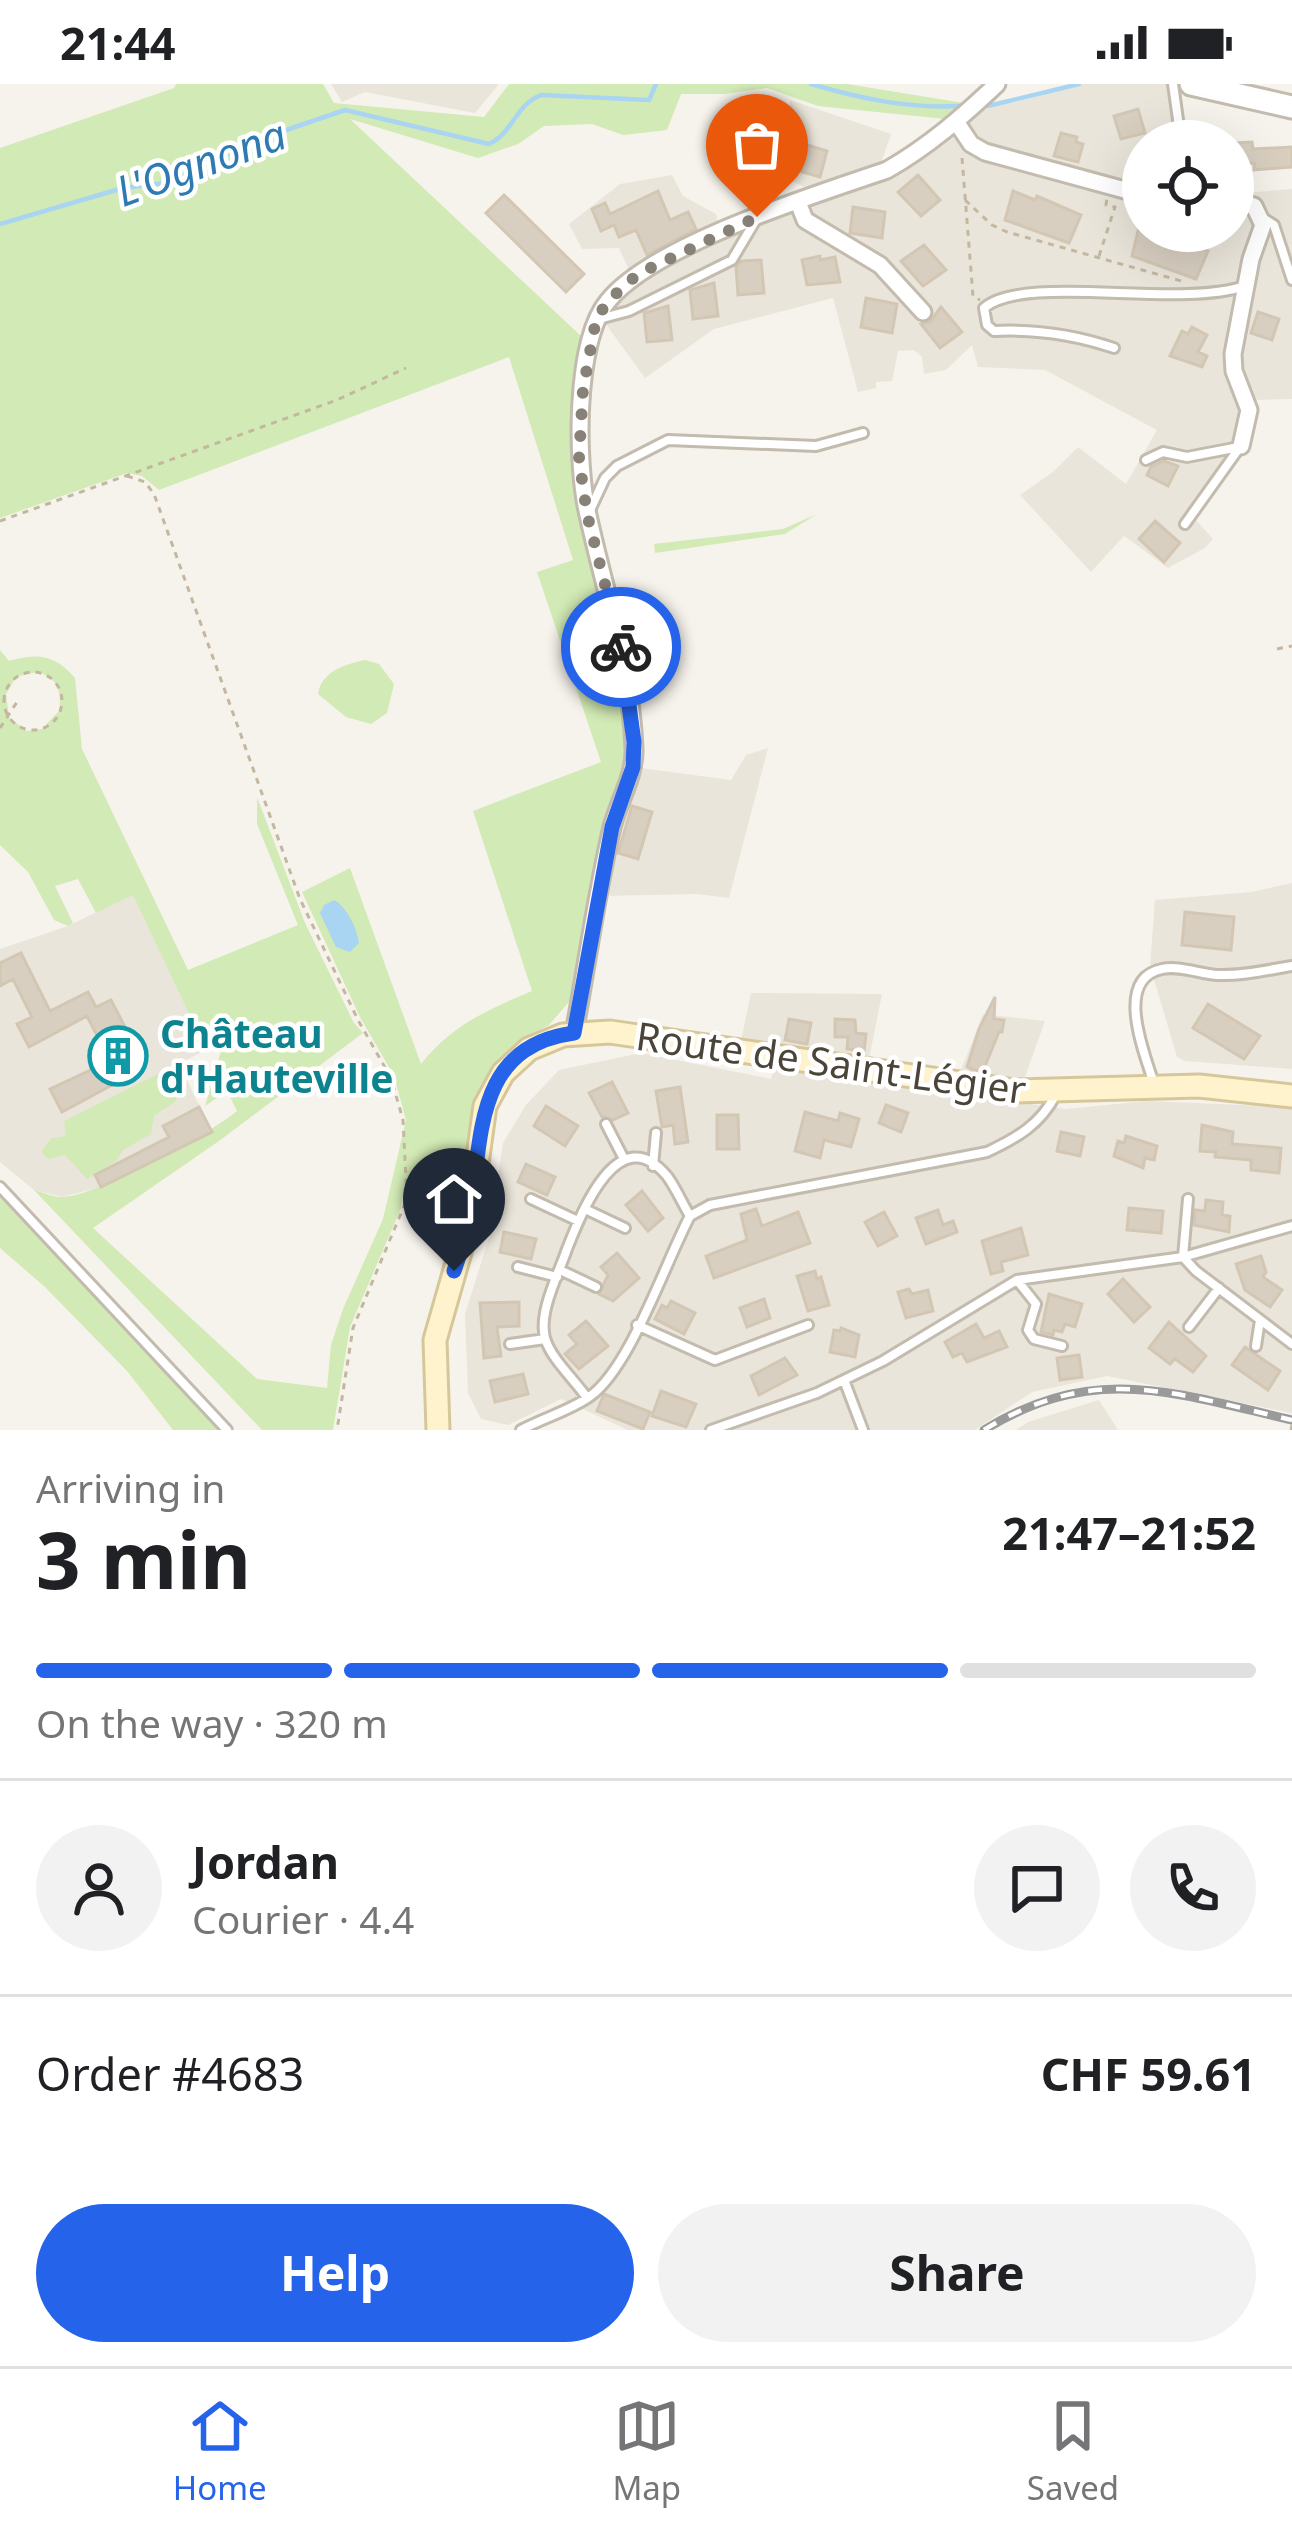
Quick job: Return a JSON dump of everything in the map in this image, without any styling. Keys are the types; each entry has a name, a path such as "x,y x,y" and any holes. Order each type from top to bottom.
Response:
{"main road":[{"name":"Route de Saint-Légier","path":"439,1430 435,1340 469,1221 484,1106 503,1073 551,1038 574,1033 627,1034 993,1089 1057,1093 1198,1086 1292,1096"},
{"name":"Route de Saint-Légier","path":"438,1398 458,1430"}],"street":[{"path":"574,1033 608,844 634,754 618,632 587,514 579,443 595,326 607,302 638,274 757,217 887,170 957,122 997,84"},
{"path":"1191,84 1292,107"},
{"path":"957,122 971,145 985,152 1122,189"},
{"path":"798,202 806,220 880,265 923,312"},
{"path":"1241,446 1249,410 1232,363 1263,218 1254,209"}],"lane":[{"path":"1173,84 1177,120"},
{"path":"595,326 732,260 757,217"},
{"path":"1263,218 1274,225 1292,280"},
{"path":"1114,348 1088,339 994,331 984,316 987,304 1047,291 1177,297 1246,286"},
{"path":"587,514 610,472 668,440 817,446 863,433"},
{"path":"1146,460 1163,452 1186,457 1241,446"},
{"path":"1185,524 1241,446"},
{"path":"1154,1087 1134,1016 1143,982 1156,970 1242,975 1292,966"},
{"path":"521,1430 587,1398 604,1384 690,1216 710,1205 987,1152 1042,1118 1057,1093"},
{"path":"606,1124 624,1159"},
{"path":"653,1166 656,1133"},
{"path":"587,1398 545,1340 544,1322 578,1221 604,1174 624,1159 640,1159 665,1174 690,1216"},
{"path":"0,1187 227,1430"},
{"path":"531,1199 578,1221"},
{"path":"1183,1257 1188,1199"},
{"path":"586,1210 625,1228"},
{"path":"710,1430 748,1419 883,1361 1017,1280 1183,1257 1292,1226"},
{"path":"1183,1257 1292,1344"},
{"path":"518,1267 558,1273 596,1287"},
{"path":"1017,1280 1036,1304 1028,1330 1034,1339 1062,1346"},
{"path":"1189,1327 1219,1288"},
{"path":"1256,1346 1260,1319"},
{"path":"638,1325 715,1360 808,1325"},
{"path":"509,1344 545,1340"},
{"path":"844,1380 863,1430"}],"path":[{"path":"961,144 973,296 987,304"},
{"path":"1099,258 1115,207 1106,205 1108,193"},
{"path":"965,200 1007,232 1190,284"},
{"path":"0,521 337,400 406,368"},
{"path":"127,476 145,482 154,494 299,899 392,1078 398,1099 407,1199 352,1328 337,1430"},
{"path":"1276,650 1292,646"},
{"path":"22,673 45,674 59,689 59,712 42,729 22,729 7,713 8,689 22,673"},
{"path":"0,728 19,699"}],"shaded area":[{"path":"331,84 499,84 475,113 365,92 342,102"},
{"path":"1079,84 1173,84 1178,120 1122,120 1122,252 1254,252 1254,192 1292,189 1292,399 1247,400 1241,446 1188,511 1213,539 1168,568 1124,536 1091,572 1020,495 1078,447 1126,484 1157,430 1045,370 978,367 972,345 946,370 924,374 922,357 914,350 898,351 892,381 876,382 876,388 858,392 833,298 714,329 645,378 605,323 622,300 654,273 747,229 875,183 975,106 1016,102"},
{"path":"790,100 891,134 879,169 807,188 778,175"},
{"path":"672,175 683,196 716,214 718,225 630,272 619,248 582,249 569,224 620,184"},
{"path":"768,748 729,898 598,896 633,767 731,780 746,755"},
{"path":"1292,883 1292,1069 1177,1057 1150,966 1155,900 1251,892"},
{"path":"133,894 206,1050 186,1060 189,1068 183,1072 212,1132 101,1187 62,1197 34,1190 0,1162 0,949 68,926"},
{"path":"751,993 882,994 867,1069 739,1051"},
{"path":"983,1014 1045,1021 1020,1091 956,1083"},
{"path":"641,1053 771,1079 774,1066 1065,1109 1148,1101 1292,1107 1292,1413 1107,1376 1032,1392 975,1430 628,1430 561,1399 508,1425 481,1419 468,1393 465,1314 489,1238 503,1143 526,1105 559,1070"},
{"path":"1099,1400 1118,1430 1016,1430 1028,1422"}],"green space":[{"path":"176,84 323,84 334,103 484,117 509,84 847,84 970,104 955,120 818,106 767,88 681,94 667,130 623,135 592,124 544,126 518,144 478,158 350,119 581,336 573,460 582,524 610,621 630,753 575,995 549,1025 523,1039 482,1084 461,1200 437,1201 405,1182 401,1208 350,1327 333,1430 262,1430 34,1190 61,1197 99,1187 178,1149 237,1111 227,1091 205,1106 224,1041 206,1050 133,895 96,913 78,879 55,886 73,923 68,926 54,920 28,872 0,845 0,650 9,661 53,660 75,678 82,749 188,970 298,925 257,824 257,797 305,923 363,1033 93,1228 257,1379 327,1388 331,1345 383,1219 406,1120 394,1076 360,1017 302,892 350,868 421,1064 458,1029 532,991 473,811 601,762 537,572 573,560 509,357 159,490 142,476 127,473 0,518 0,148","holes":["37,672 57,686 59,711 42,729 26,731 9,717 6,694 16,677"]},
{"path":"817,514 785,534 655,553 654,544 783,529"},
{"path":"365,660 379,664 394,684 387,713 371,724 346,717 318,694 329,675"},
{"path":"166,1070 181,1086 176,1101 154,1116 151,1134 123,1150 116,1161 87,1179 65,1155 44,1156 42,1150 52,1138 66,1136 64,1121"},
{"path":"0,1187 227,1430 173,1430 127,1371 0,1248"}],"water":[{"path":"334,900 356,931 359,943 350,952 336,947 320,913"}],"building":[{"path":"1138,109 1141,120 1122,120 1121,139 1114,116"},
{"path":"1061,133 1083,144 1078,162 1054,156"},
{"path":"801,143 827,151 820,177 793,169"},
{"path":"1292,147 1292,167 1254,170 1254,149"},
{"path":"918,175 940,200 921,216 898,192"},
{"path":"658,191 670,220 688,212 696,229 647,255 636,230 619,237 614,225 601,231 592,209 605,203 610,214"},
{"path":"1013,191 1081,215 1069,243 1005,220"},
{"path":"504,195 584,274 566,292 486,213"},
{"path":"853,207 885,212 882,238 850,233"},
{"path":"924,245 946,270 923,286 901,261"},
{"path":"1133,252 1208,252 1196,279 1132,256"},
{"path":"820,256 820,260 835,257 840,282 807,285 802,260"},
{"path":"761,260 764,293 738,295 736,267 741,261"},
{"path":"714,283 718,316 693,319 690,290"},
{"path":"866,298 897,304 892,333 861,327"},
{"path":"668,306 672,340 647,342 644,313"},
{"path":"941,307 962,332 940,348 921,324 930,322"},
{"path":"1258,312 1279,319 1272,340 1251,333"},
{"path":"1192,327 1207,335 1198,352 1207,356 1202,367 1170,356 1182,331 1188,334"},
{"path":"1164,461 1178,466 1168,486 1147,475 1151,467"},
{"path":"1155,521 1180,543 1164,562 1139,539"},
{"path":"632,806 652,812 638,859 618,853"},
{"path":"1185,912 1234,917 1231,950 1182,945"},
{"name":"Château d'Hauteville","path":"21,953 50,1011 88,992 96,1007 111,1000 138,1052 121,1061 129,1076 62,1112 50,1089 110,1061 87,1016 29,1047 17,1024 32,1017 13,979 0,986 0,963"},
{"path":"995,997 994,1019 1004,1020 1002,1032 983,1071 974,1070 967,1067"},
{"path":"1208,1004 1260,1036 1244,1059 1193,1028"},
{"path":"789,1019 811,1023 807,1044 785,1040"},
{"path":"835,1019 855,1020 856,1033 866,1034 864,1051 847,1049 848,1037 835,1037"},
{"path":"612,1082 628,1113 613,1120 602,1117 589,1093"},
{"path":"680,1087 688,1142 675,1144 673,1125 662,1127 656,1091"},
{"path":"886,1105 908,1113 901,1132 879,1123"},
{"path":"546,1106 578,1126 565,1146 534,1126"},
{"path":"199,1107 212,1132 101,1187 95,1175 169,1137 163,1126"},
{"path":"805,1112 838,1121 840,1113 859,1119 851,1147 824,1140 820,1158 795,1151"},
{"path":"717,1115 738,1115 739,1149 717,1149"},
{"path":"1202,1125 1233,1132 1232,1144 1281,1148 1279,1173 1251,1170 1251,1160 1200,1151"},
{"path":"1061,1132 1084,1137 1080,1156 1057,1151"},
{"path":"1126,1136 1157,1146 1154,1160 1145,1158 1143,1168 1114,1156 1118,1141 1124,1143"},
{"path":"526,1164 555,1177 547,1195 518,1182"},
{"path":"642,1191 663,1218 648,1231 626,1205"},
{"path":"1206,1200 1223,1202 1222,1215 1230,1216 1229,1232 1194,1225 1195,1210 1205,1211"},
{"path":"1129,1208 1163,1211 1161,1233 1127,1230"},
{"path":"756,1209 762,1226 798,1212 810,1243 714,1278 706,1256 747,1240 741,1214"},
{"path":"938,1210 943,1225 953,1221 957,1232 926,1244 916,1218"},
{"path":"884,1212 897,1236 878,1246 865,1222"},
{"path":"1021,1228 1028,1255 1001,1262 1003,1271 991,1274 982,1241"},
{"path":"504,1232 536,1239 531,1259 500,1252"},
{"path":"617,1253 639,1278 613,1301 599,1294 608,1275 601,1267"},
{"path":"1261,1256 1263,1277 1282,1290 1270,1307 1245,1290 1236,1264"},
{"path":"815,1271 829,1305 808,1311 797,1276"},
{"path":"1123,1279 1150,1307 1134,1322 1108,1294"},
{"path":"909,1289 912,1294 928,1290 933,1311 906,1318 898,1292"},
{"path":"1049,1294 1082,1304 1075,1327 1065,1324 1062,1332 1054,1330 1053,1335 1041,1332"},
{"path":"764,1299 770,1318 747,1327 740,1308"},
{"path":"671,1301 695,1313 684,1334 655,1319 662,1305 667,1308"},
{"path":"519,1302 519,1326 497,1327 501,1356 484,1358 480,1303"},
{"path":"586,1321 608,1346 579,1369 565,1354 577,1344 569,1335"},
{"path":"1169,1322 1206,1356 1193,1372 1175,1359 1170,1364 1149,1348"},
{"path":"976,1324 984,1338 999,1331 1007,1347 967,1362 962,1353 953,1357 945,1342"},
{"path":"834,1330 859,1335 855,1357 830,1352"},
{"path":"1245,1347 1280,1371 1268,1390 1232,1365"},
{"path":"1079,1355 1082,1377 1060,1380 1057,1358"},
{"path":"785,1358 797,1375 759,1395 751,1376"},
{"path":"523,1374 528,1394 495,1402 490,1381"},
{"path":"661,1391 696,1404 686,1427 652,1416"},
{"path":"604,1394 650,1412 643,1429 597,1411"}],"waterway":[{"name":"L'Ognona","path":"0,224 123,188 166,183 254,141 345,110 489,144 525,105 541,95 649,100 656,84"},
{"name":"L'Ognona","path":"811,84 884,101 959,106"},
{"name":"L'Ognona","path":"988,106 1079,84"}],"railway":[{"path":"984,1430 1024,1409 1099,1390 1172,1393 1292,1420"}],"way so far":[{"path":"621,647 587,514 579,459 583,389 596,320 607,302 638,274 757,217"}],"place":[{"name":"Château d'Hauteville","path":"118,1056"}],"route":[{"path":"454,1271 469,1221 484,1106 503,1073 519,1057 551,1038 574,1033 612,827 633,767 621,647"}]}
